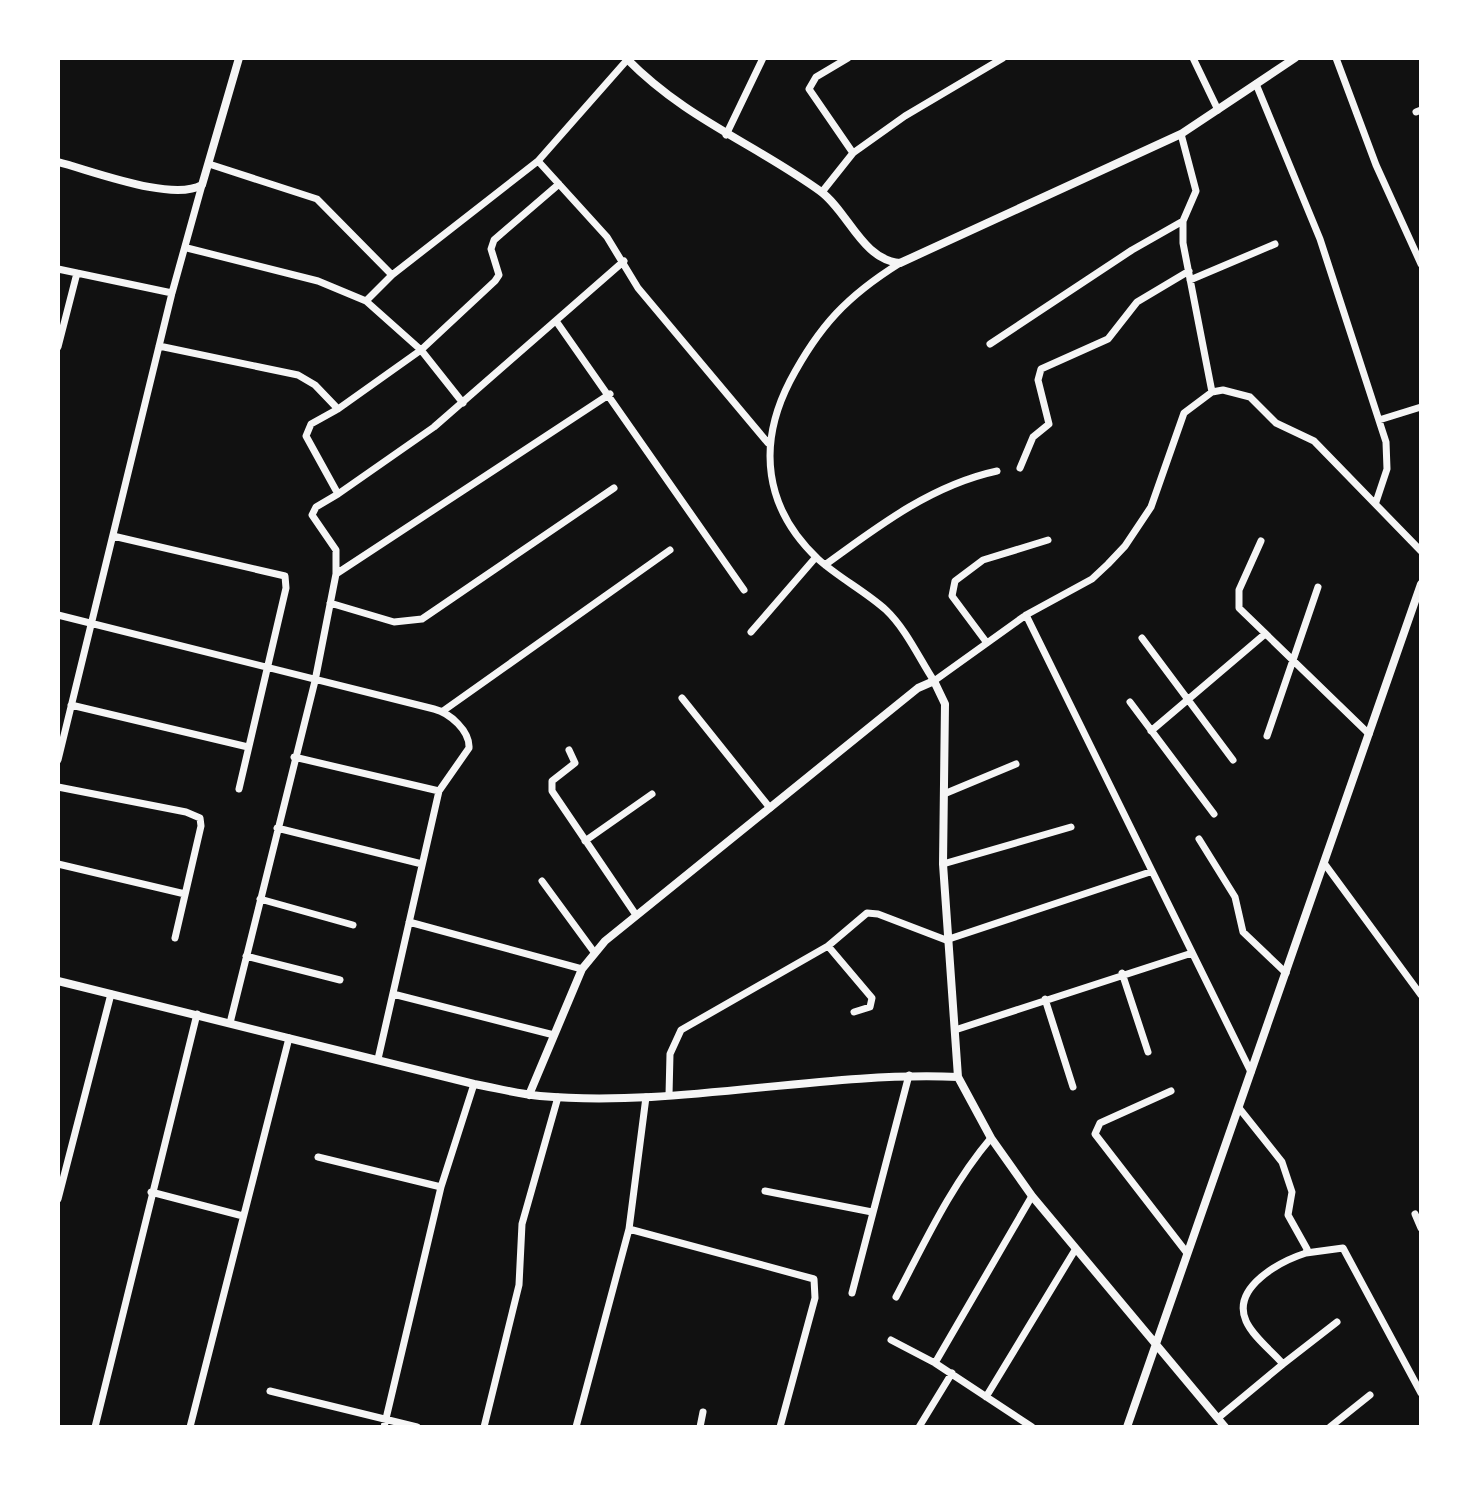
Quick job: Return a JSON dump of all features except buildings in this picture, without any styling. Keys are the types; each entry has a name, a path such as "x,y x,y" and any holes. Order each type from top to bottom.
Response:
{"street":[{"path":"58,760 172,293 239,58"},
{"path":"726,135 763,58"},
{"path":"848,58 816,77 809,89 853,153"},
{"path":"822,192 853,153 905,116 1003,58"},
{"path":"1193,58 1218,110"},
{"path":"1225,1427 1032,1196 991,1138 958,1077 943,864 945,704 934,681 887,612 816,557 777,500 770,472 768,443 786,390 821,329 861,287 900,263 1181,134 1295,58"},
{"path":"1336,58 1376,165 1421,264"},
{"path":"366,301 392,275 538,161 627,59 679,106 822,192 878,256 900,263"},
{"path":"1256,84 1320,239 1386,442 1387,469 1376,502"},
{"path":"1181,134 1196,191 1183,221 1212,392"},
{"path":"538,161 624,261 638,288 768,443"},
{"path":"58,162 168,190 192,191 202,185"},
{"path":"209,164 317,199 392,275"},
{"path":"338,494 306,436 311,424 338,409 421,350 495,281 499,275 491,249 494,240 559,184"},
{"path":"990,344 1132,250 1183,221"},
{"path":"1020,468 1033,437 1049,424 1038,380 1041,369 1108,339 1137,302 1190,275 1275,244"},
{"path":"187,248 318,281 366,301 421,350 463,403"},
{"path":"230,1023 315,681 336,574 336,550 312,515 316,507 463,403 624,261"},
{"path":"58,269 172,293"},
{"path":"58,347 77,273"},
{"path":"556,321 610,394 744,590"},
{"path":"159,346 298,375 315,385 338,409"},
{"path":"529,1095 582,969 594,952 918,688 934,681 1026,615 1092,579 1125,546 1151,507 1184,413 1212,392 1223,390 1250,397 1276,423 1314,441 1421,551"},
{"path":"336,574 610,394"},
{"path":"1379,420 1421,407"},
{"path":"825,565 897,513 963,479 997,471"},
{"path":"330,603 394,622 422,619 614,488"},
{"path":"113,536 285,576 286,588 269,667 239,789"},
{"path":"987,643 952,596 955,581 983,560 1048,540"},
{"path":"1261,541 1237,603 1369,734"},
{"path":"443,711 670,550"},
{"path":"751,632 816,557"},
{"path":"1127,1427 1421,584"},
{"path":"1267,736 1318,587"},
{"path":"58,615 443,711 469,741 469,748 439,791 378,1059"},
{"path":"1026,615 1251,1072"},
{"path":"1151,731 1265,634"},
{"path":"1142,638 1233,760"},
{"path":"682,698 770,808"},
{"path":"1130,702 1214,814"},
{"path":"71,705 248,747"},
{"path":"569,750 575,763 552,781 551,786 636,915"},
{"path":"294,757 439,791"},
{"path":"944,794 1016,764"},
{"path":"58,787 186,812 200,818 175,938"},
{"path":"585,841 652,794"},
{"path":"943,864 1071,827"},
{"path":"277,828 422,864"},
{"path":"1199,839 1235,897 1243,932 1286,973"},
{"path":"1324,863 1421,995"},
{"path":"58,864 185,894"},
{"path":"669,1095 670,1054 681,1030 828,946 863,915 873,913 946,940 1150,872"},
{"path":"542,881 594,952"},
{"path":"260,899 353,925"},
{"path":"409,922 582,969"},
{"path":"828,946 872,998 870,1007 854,1012"},
{"path":"955,1030 1122,973 1192,953"},
{"path":"246,956 340,980"},
{"path":"1122,973 1148,1052"},
{"path":"58,981 529,1095 646,1097 909,1075 958,1077"},
{"path":"58,1199 111,994"},
{"path":"393,994 554,1035"},
{"path":"1045,999 1073,1087"},
{"path":"95,1427 197,1014"},
{"path":"190,1427 289,1038"},
{"path":"852,1293 909,1075"},
{"path":"384,1423 441,1187 474,1084"},
{"path":"1171,1091 1100,1123 1095,1134 1187,1253"},
{"path":"484,1427 519,1285 522,1224 558,1097"},
{"path":"576,1427 629,1229 646,1097"},
{"path":"1239,1108 1282,1162 1292,1192 1288,1215 1305,1244 1306,1253"},
{"path":"896,1297 944,1204 969,1164 991,1138"},
{"path":"318,1157 441,1187"},
{"path":"765,1191 872,1212"},
{"path":"151,1192 243,1216"},
{"path":"935,1363 1032,1196"},
{"path":"1415,1214 1421,1228"},
{"path":"629,1229 814,1279 815,1298 780,1427"},
{"path":"1283,1364 1248,1326 1243,1311 1245,1301 1259,1279 1306,1253 1318,1254 1338,1246 1343,1248 1421,1393"},
{"path":"986,1397 1075,1250"},
{"path":"1218,1418 1337,1322"},
{"path":"891,1340 952,1373 1032,1427"},
{"path":"919,1427 952,1373"},
{"path":"270,1391 384,1423 417,1427"},
{"path":"1330,1427 1370,1395"},
{"path":"700,1427 703,1412"},
{"path":"1007,1427 1013,1417"}]}
